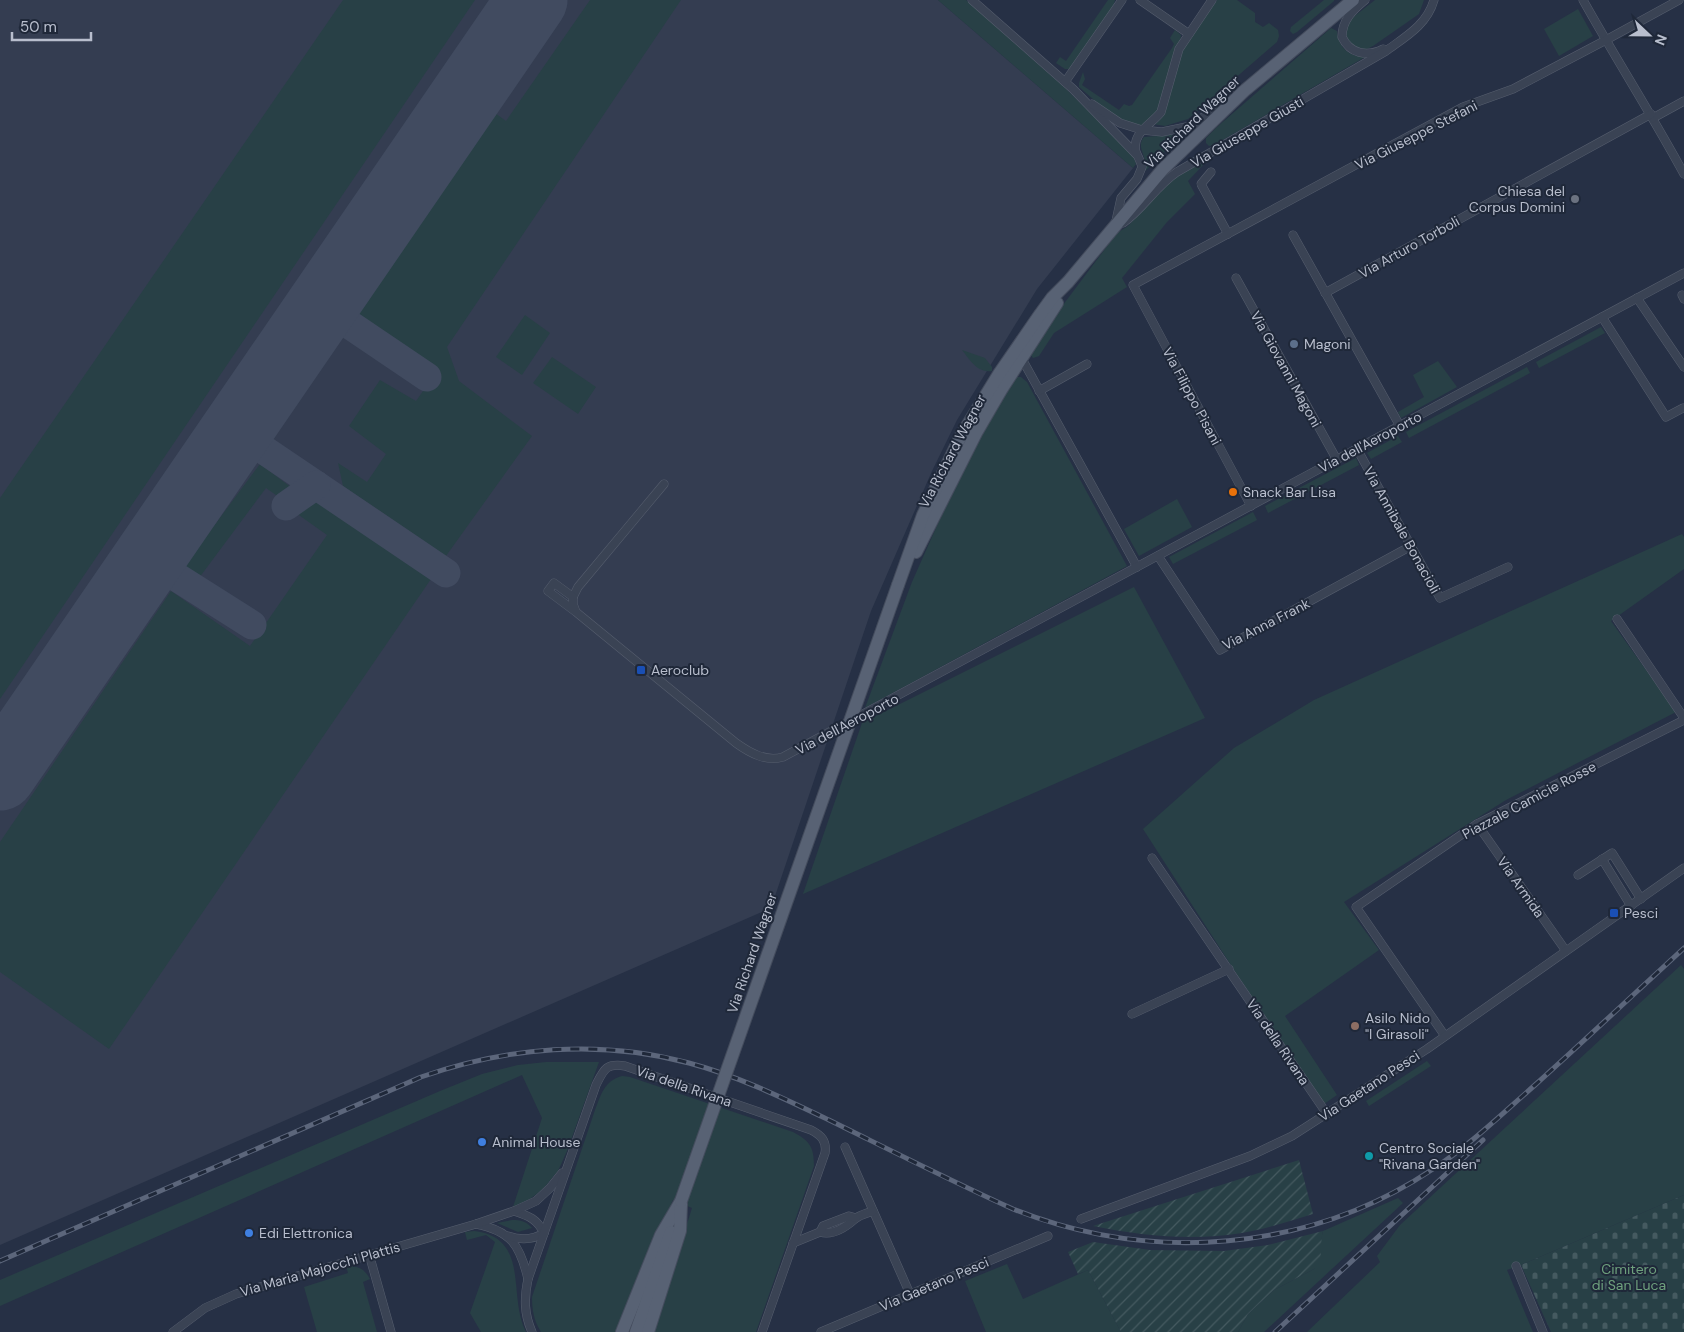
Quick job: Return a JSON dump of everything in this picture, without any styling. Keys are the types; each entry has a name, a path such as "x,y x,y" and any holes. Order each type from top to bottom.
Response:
{"main road":[{"name":"Via Richard Wagner","path":"636,1332 922,515 961,436 999,374 1052,298 1068,282 1163,169 1230,105 1353,0"},
{"name":"Via Richard Wagner","path":"898,585 976,433 1056,305 1068,282"},
{"path":"622,1332 661,1235 681,1201"},
{"path":"648,1332 680,1231 681,1201"}],"street":[{"path":"972,0 1073,89 1140,158"},
{"path":"1065,82 1122,0"},
{"path":"1140,0 1189,34"},
{"path":"1111,229 1121,198 1140,173 1142,167 1136,145 1142,130 1156,119 1161,112 1179,49 1212,0"},
{"name":"Via Giuseppe Giusti","path":"1366,0 1346,20 1342,31 1344,42 1357,52 1369,54 1396,43"},
{"name":"Via Giuseppe Giusti","path":"1111,229 1132,217 1162,184 1177,172 1374,59 1416,29 1431,9 1434,0"},
{"path":"1583,0 1684,174"},
{"name":"Via Giuseppe Stefani","path":"1133,285 1463,107 1513,89 1679,0"},
{"path":"1073,89 1120,123 1142,130 1162,132 1191,126 1213,110 1230,105"},
{"name":"Via Arturo Torboli","path":"1325,293 1652,116 1684,101"},
{"path":"1211,172 1201,184 1228,234"},
{"path":"1293,235 1400,426"},
{"name":"Via dell'Aeroporto","path":"572,597 554,583 548,591 736,743 756,755 776,759 802,748 1684,273"},
{"name":"Via Giovanni Magoni","path":"1236,278 1337,460"},
{"name":"Via Filippo Pisani","path":"1133,285 1251,506"},
{"path":"1637,298 1684,367"},
{"path":"1602,317 1666,417 1684,408"},
{"path":"1022,359 1138,567"},
{"path":"1039,390 1087,364"},
{"name":"Via Annibale Bonacioli","path":"1357,449 1440,598 1508,567"},
{"path":"576,612 572,597 578,587 664,484"},
{"name":"Via Anna Frank","path":"1158,556 1220,650 1411,546"},
{"path":"1618,619 1684,719"},
{"name":"Piazzale Camicie Rosse","path":"1445,1036 1356,908 1477,824 1684,719"},
{"name":"Via Armida","path":"1477,824 1566,951"},
{"path":"1578,875 1612,852 1641,899"},
{"name":"Via della Rivana","path":"1152,858 1327,1114"},
{"path":"1602,859 1631,906"},
{"name":"Via Gaetano Pesci","path":"1081,1219 1250,1156 1292,1136 1445,1036 1684,868"},
{"path":"1132,1014 1229,969"},
{"name":"Via della Rivana","path":"528,1279 596,1085 606,1068 616,1064 625,1066 811,1130 823,1140 826,1148 825,1153 762,1332"},
{"path":"845,1148 910,1294"},
{"name":"Via Maria Majocchi Plattis","path":"174,1332 200,1311 226,1297 476,1224 527,1206 544,1195 558,1180 569,1161"},
{"path":"476,1224 494,1228 514,1238 537,1237 544,1234 540,1224 534,1219 514,1211"},
{"path":"793,1243 820,1232 827,1234 852,1224 856,1218 873,1211"},
{"path":"508,1236 520,1254 525,1266 528,1279 525,1307 532,1332"},
{"name":"Via Gaetano Pesci","path":"821,1332 1048,1236"},
{"path":"369,1254 392,1332"},
{"path":"1516,1266 1543,1332"}],"shaded area":[{"path":"0,0 938,0 1133,168 1037,289 957,420 932,471 871,611 771,908 0,1245"}],"green space":[{"path":"343,0 475,0 0,699 0,498"},
{"path":"590,0 681,0 447,347 459,381 532,436 446,556 343,486 338,463 367,482 386,454 349,426 380,380 416,401 437,371 355,315 495,113 506,121"},
{"path":"938,0 966,0 1064,87 1128,150 1136,164 1133,168"},
{"path":"1108,0 1115,0 1113,7 1070,69 1065,69 1056,63 1060,57 1066,61"},
{"path":"1217,0 1237,0 1255,13 1255,22 1263,27 1269,23 1278,30 1277,42 1188,119 1165,126 1153,124 1186,42"},
{"path":"1324,0 1334,1 1297,32 1293,34 1290,31 1291,27"},
{"path":"1375,0 1424,0 1419,14 1373,46 1361,49 1353,45 1347,37 1347,24"},
{"path":"1578,9 1593,36 1559,56 1544,29"},
{"path":"1331,28 1337,31 1340,42 1345,50 1354,55 1365,57 1214,145 1209,146 1206,143 1206,138 1217,127"},
{"path":"1175,30 1181,35 1180,41 1172,59 1159,108 1146,124 1136,125 1128,123 1100,105 1079,87 1083,72 1085,79 1082,85 1119,110 1124,104 1132,105 1172,48 1174,44 1170,38"},
{"path":"1183,134 1145,171 1141,146 1144,137"},
{"path":"1204,159 1205,163 1188,181 1195,194 1167,222 1122,278 1127,287 1054,333 1039,356 1033,358 1030,354 1033,345 1117,233 1128,226 1175,177"},
{"path":"525,315 550,333 522,375 496,357"},
{"path":"1601,327 1605,333 1539,368 1536,362"},
{"path":"962,350 985,358 992,367 992,371 978,368"},
{"path":"552,357 596,387 578,414 533,383"},
{"path":"1438,361 1457,387 1401,418 1398,412 1424,397 1413,375"},
{"path":"1527,367 1530,373 1409,438 1406,432"},
{"path":"1015,377 1021,377 1027,382 1127,566 865,708 912,582 963,467"},
{"path":"1398,436 1402,442 1371,459 1367,453"},
{"path":"1356,458 1359,465 1268,513 1265,506"},
{"path":"260,464 292,488 283,500 266,488 199,578 184,566"},
{"path":"318,499 431,579 109,1049 0,972 0,842 171,591 250,646 327,535 296,513"},
{"path":"1177,499 1192,527 1139,556 1124,529"},
{"path":"1253,512 1257,520 1173,564 1169,557"},
{"path":"1682,534 1684,537 1684,569 1611,621 1676,712 1506,800 1344,902 1379,950 1285,1016 1337,1095 1324,1104 1143,829 1234,748 1314,700"},
{"path":"1134,587 1205,718 803,894 862,723"},
{"path":"1681,965 1684,969 1684,1195 1507,1270 1533,1332 1307,1332 1380,1262 1377,1256 1400,1225"},
{"path":"1427,1061 1431,1066 1369,1106 1366,1101"},
{"path":"546,1062 599,1062 558,1171 543,1189 530,1199 513,1207 542,1118 522,1075 0,1306 0,1280 482,1074 518,1065"},
{"path":"622,1076 630,1077 793,1132 810,1145 814,1166 756,1332 653,1332 692,1208 673,1200 646,1258 618,1332 541,1332 534,1315 532,1297 599,1099 611,1081"},
{"path":"1299,1160 1313,1214 1251,1231 1205,1237 1149,1235 1093,1226"},
{"name":"Cimitero di San Luca","path":"1684,1195 1684,1332 1551,1332 1521,1265"},
{"path":"1398,1198 1403,1203 1264,1332 1238,1332 1248,1314 1274,1290 1314,1269 1323,1231"},
{"path":"512,1220 523,1221 532,1228 518,1232 497,1223"},
{"path":"474,1231 492,1236 504,1245 510,1256 521,1317 526,1332 481,1332 470,1313 495,1242 486,1235 467,1240 465,1232"},
{"path":"1323,1231 1321,1256 1314,1269 1274,1290 1248,1314 1238,1332 1121,1332 1088,1270 1078,1274 1068,1252 1093,1242 1150,1250 1224,1251 1268,1245"},
{"path":"1007,1264 1023,1299 1088,1270 1121,1332 986,1332 965,1281"},
{"path":"346,1266 360,1268 370,1279 363,1282 377,1332 317,1332 304,1287 348,1273"}],"taxiway":[{"path":"322,306 427,377"},
{"path":"236,431 446,573"},
{"path":"286,506 316,485"},
{"path":"148,559 252,625"}],"runway":[{"path":"0,775 532,0"}],"railway":[{"path":"0,1261 421,1077 454,1067 520,1053 588,1049 655,1055 725,1074 795,1104 1013,1209 1066,1226 1119,1238 1174,1242 1228,1241 1282,1233 1334,1218 1385,1197 1447,1160 1535,1085 1684,948"},
{"path":"1275,1332 1483,1140"}],"place":[{"name":"Chiesa del Corpus Domini","path":"1575,199"},
{"name":"Magoni","path":"1294,344"},
{"name":"Snack Bar Lisa","path":"1233,492"},
{"name":"Aeroclub","path":"641,670"},
{"name":"Pesci","path":"1614,913"},
{"name":"Asilo Nido \"I Girasoli\"","path":"1355,1026"},
{"name":"Animal House","path":"482,1142"},
{"name":"Centro Sociale \"Rivana Garden\"","path":"1369,1156"},
{"name":"Edi Elettronica","path":"249,1233"}]}
